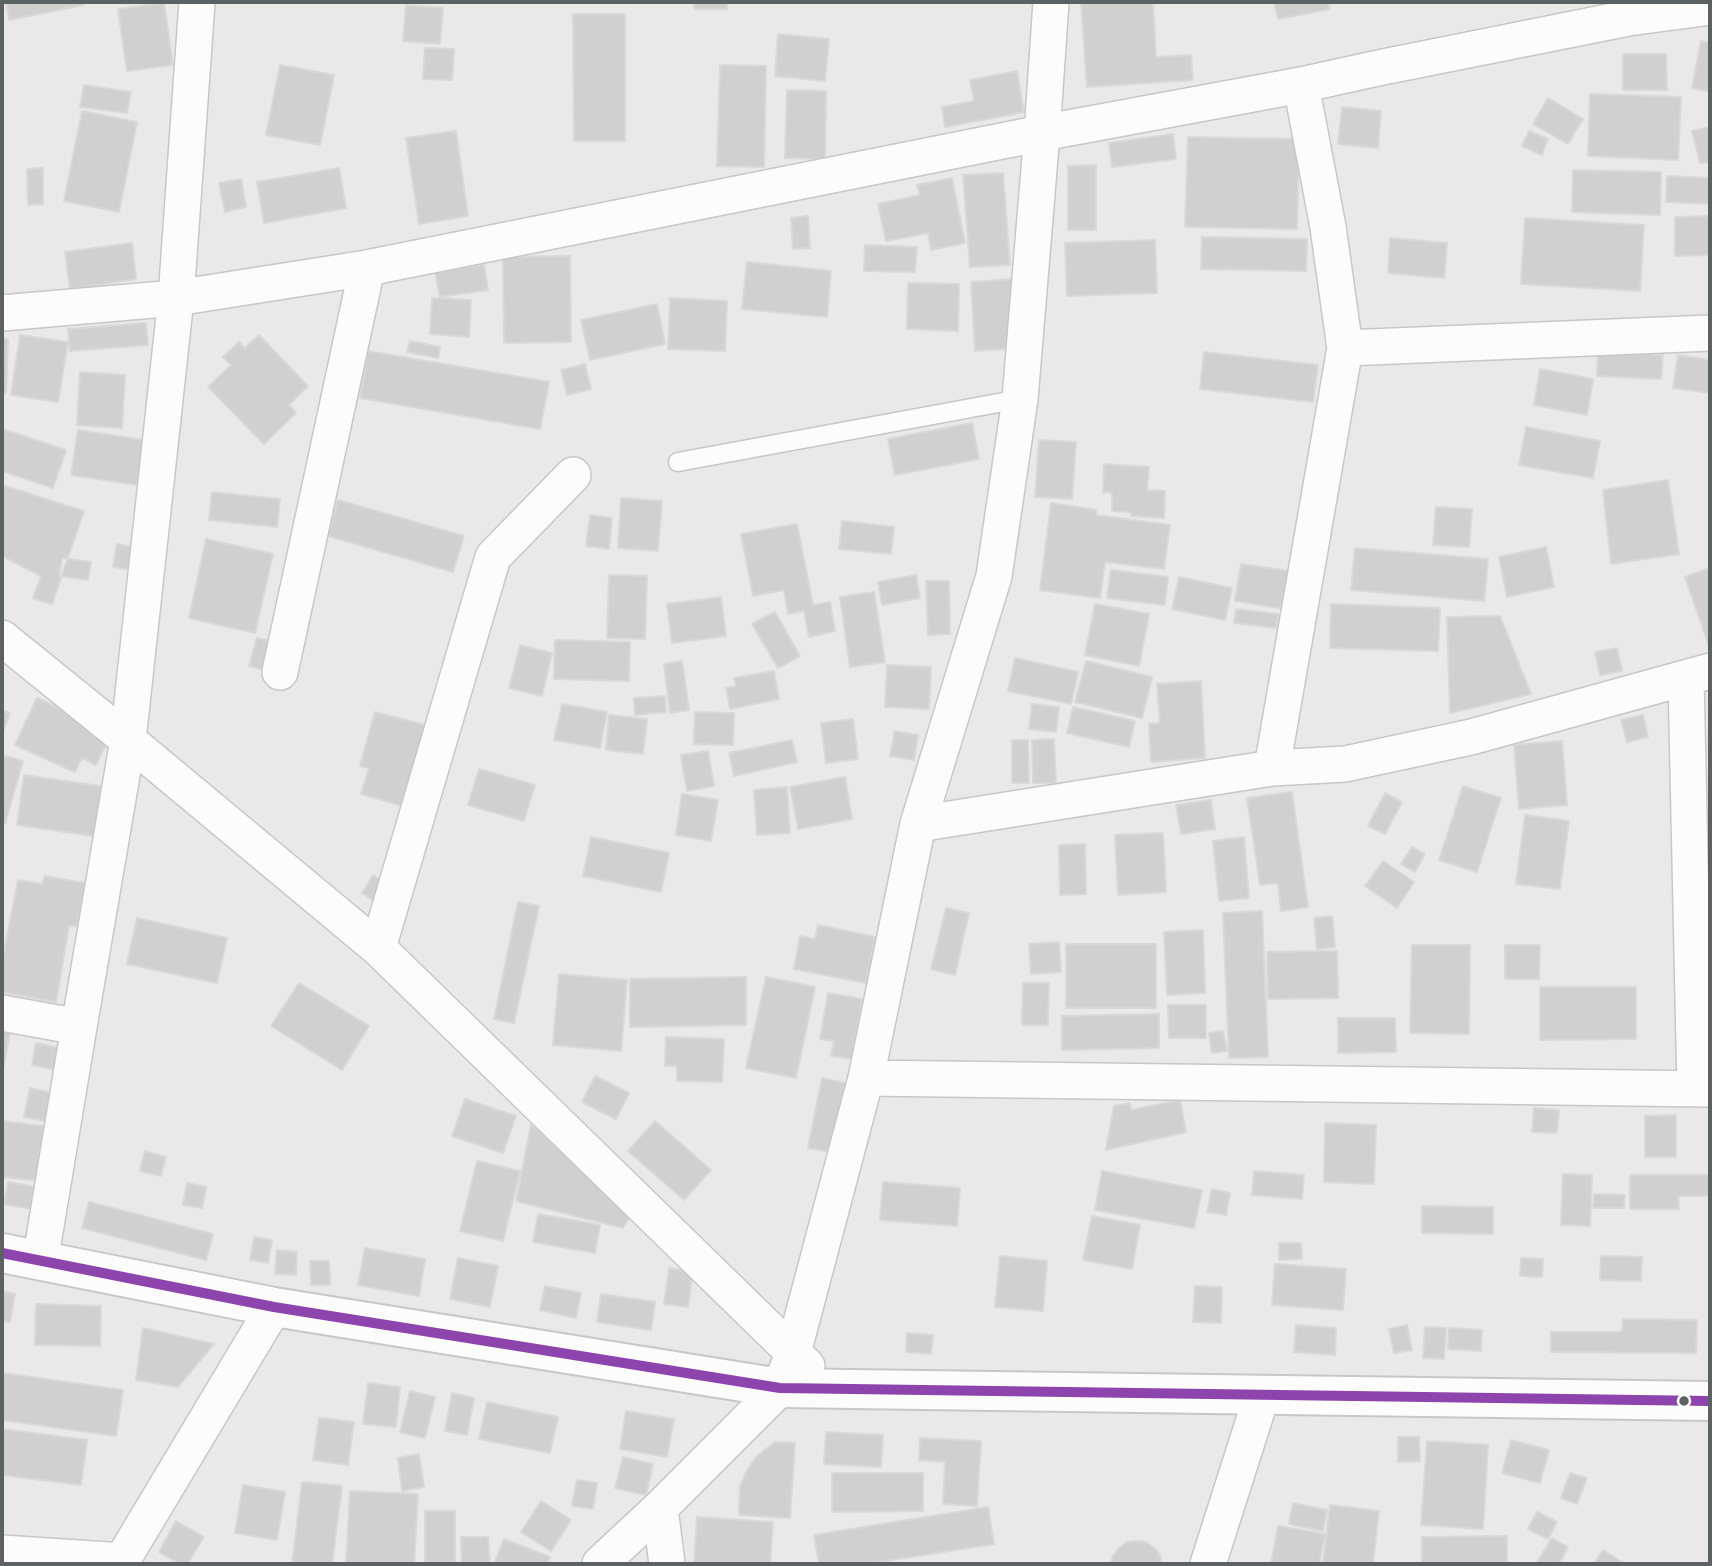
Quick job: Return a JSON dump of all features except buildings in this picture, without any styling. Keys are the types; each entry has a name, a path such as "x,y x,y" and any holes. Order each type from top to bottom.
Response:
{"main road":[{"path":"2,1253 274,1307 787,1370 834,1389 1710,1401"}],"street":[{"path":"40,1262 128,740 176,298 197,2"},
{"path":"600,1564 660,1508 787,1370 866,1078 918,824 994,576 1020,399 1051,2"},
{"path":"2,313 176,298 367,268 1042,133 1301,85 1628,18 1710,7"},
{"path":"1272,768 1345,348 1328,227 1301,85"},
{"path":"280,672 367,268"},
{"path":"1345,348 1710,333"},
{"path":"378,948 493,557 573,475"},
{"path":"2,638 378,948 787,1370"},
{"path":"866,1078 1703,1089 1698,674 1471,737 1345,765 1272,768 918,824"},
{"path":"2,1013 79,1027"},
{"path":"2,1553 121,1562 274,1307"},
{"path":"1208,1564 1262,1395"},
{"path":"660,1508 667,1564"}],"lane":[{"path":"678,462 1020,399"}],"transit line":[{"path":"2,1253 274,1307 780,1388 1710,1401"}]}
